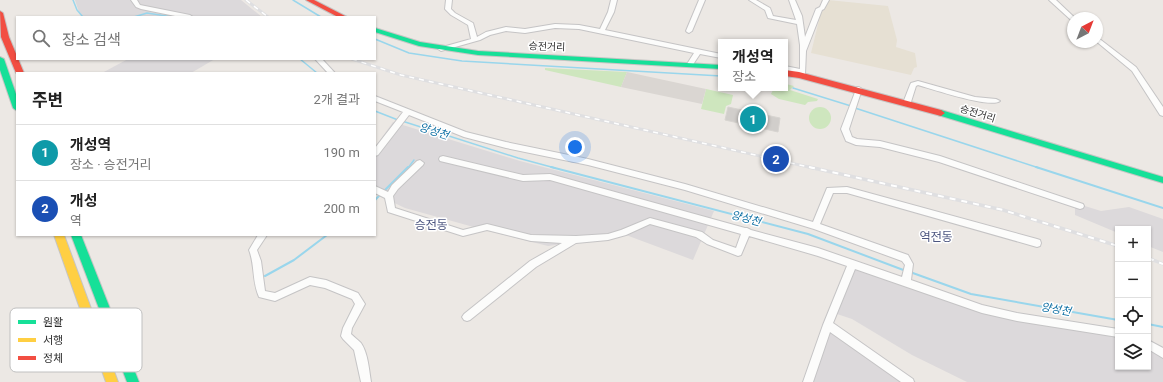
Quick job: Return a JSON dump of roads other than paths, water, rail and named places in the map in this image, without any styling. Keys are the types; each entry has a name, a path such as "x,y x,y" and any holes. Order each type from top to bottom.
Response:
{"main road":[{"path":"309,0 342,16"},
{"path":"0,13 5,37 20,72"},
{"name":"승전거리","path":"376,30 402,40 438,49 494,55 690,64 718,67"},
{"path":"0,60 16,105"},
{"name":"승전거리","path":"788,73 801,73 859,89 1163,180"},
{"path":"60,236 86,308"},
{"path":"76,236 104,308"},
{"path":"108,372 112,382"},
{"path":"129,372 133,382"}],"street":[{"path":"134,0 138,6 143,8 185,16"},
{"path":"449,0 448,9 453,14 471,24 474,40"},
{"path":"602,32 611,12 614,0"},
{"path":"689,30 702,0"},
{"path":"752,0 768,9 770,17 800,23"},
{"path":"792,0 798,11 801,41 804,50"},
{"path":"788,69 801,73 804,50 819,9 822,8 826,0"},
{"path":"1052,0 1067,14"},
{"path":"438,49 474,40 488,33 506,29 525,31 555,26 579,27 718,55"},
{"path":"1103,44 1134,70 1163,113"},
{"path":"690,64 698,52"},
{"path":"319,60 331,72"},
{"path":"907,103 913,85 918,83 975,99 996,100"},
{"path":"859,89 845,129 850,139 856,142 880,144 940,159 1080,206"},
{"path":"376,98 464,134 506,145 588,162 685,187 815,226 905,258 909,264 907,280"},
{"path":"376,152 408,111"},
{"path":"443,159 522,178 550,177 747,231 818,252 852,265 907,280 982,309 1017,317 1115,333"},
{"path":"420,163 382,193 391,210 463,233 487,227 531,238 576,240 608,237 650,221 698,234 710,242 738,252 747,231"},
{"path":"815,226 830,190 847,190 1037,243"},
{"path":"658,222 664,208"},
{"path":"262,236 252,250 257,259 260,289 262,294 275,298 310,281 326,284 354,296 358,300 360,304 358,312 346,330 346,336 358,347 362,356 366,382"},
{"path":"467,317 533,264 576,240"},
{"path":"808,382 828,325 852,265"},
{"path":"828,325 909,382"},
{"path":"1151,346 1163,353"}],"waterway":[{"name":"양성천","path":"73,0 77,10 82,16"},
{"path":"293,0 319,16"},
{"name":"양성천","path":"137,16 147,13 166,16"},
{"path":"376,39 409,53 462,61 718,76"},
{"name":"양성천","path":"301,60 316,72"},
{"path":"793,88 851,106"},
{"path":"855,108 1039,168"},
{"name":"양성천","path":"376,111 398,120"},
{"name":"양성천","path":"402,121 518,158 555,168"},
{"path":"408,168 414,160"},
{"path":"376,199 408,167"},
{"name":"양성천","path":"551,167 808,234 906,271"},
{"path":"1036,167 1163,208"},
{"path":"265,276 294,260 326,236"},
{"name":"양성천","path":"910,272 971,294 1115,319"},
{"name":"양성천","path":"1151,325 1163,327"}],"railway":[{"path":"246,0 267,16"},
{"path":"355,60 401,75 813,168"},
{"path":"809,167 1003,210 1115,245"},
{"path":"1151,259 1163,264"}],"place":[{"name":"개성역","path":"753,119"},
{"name":"개성","path":"776,159"}],"district":[{"name":"승전동","path":"431,225"},
{"name":"역전동","path":"936,237"}]}
